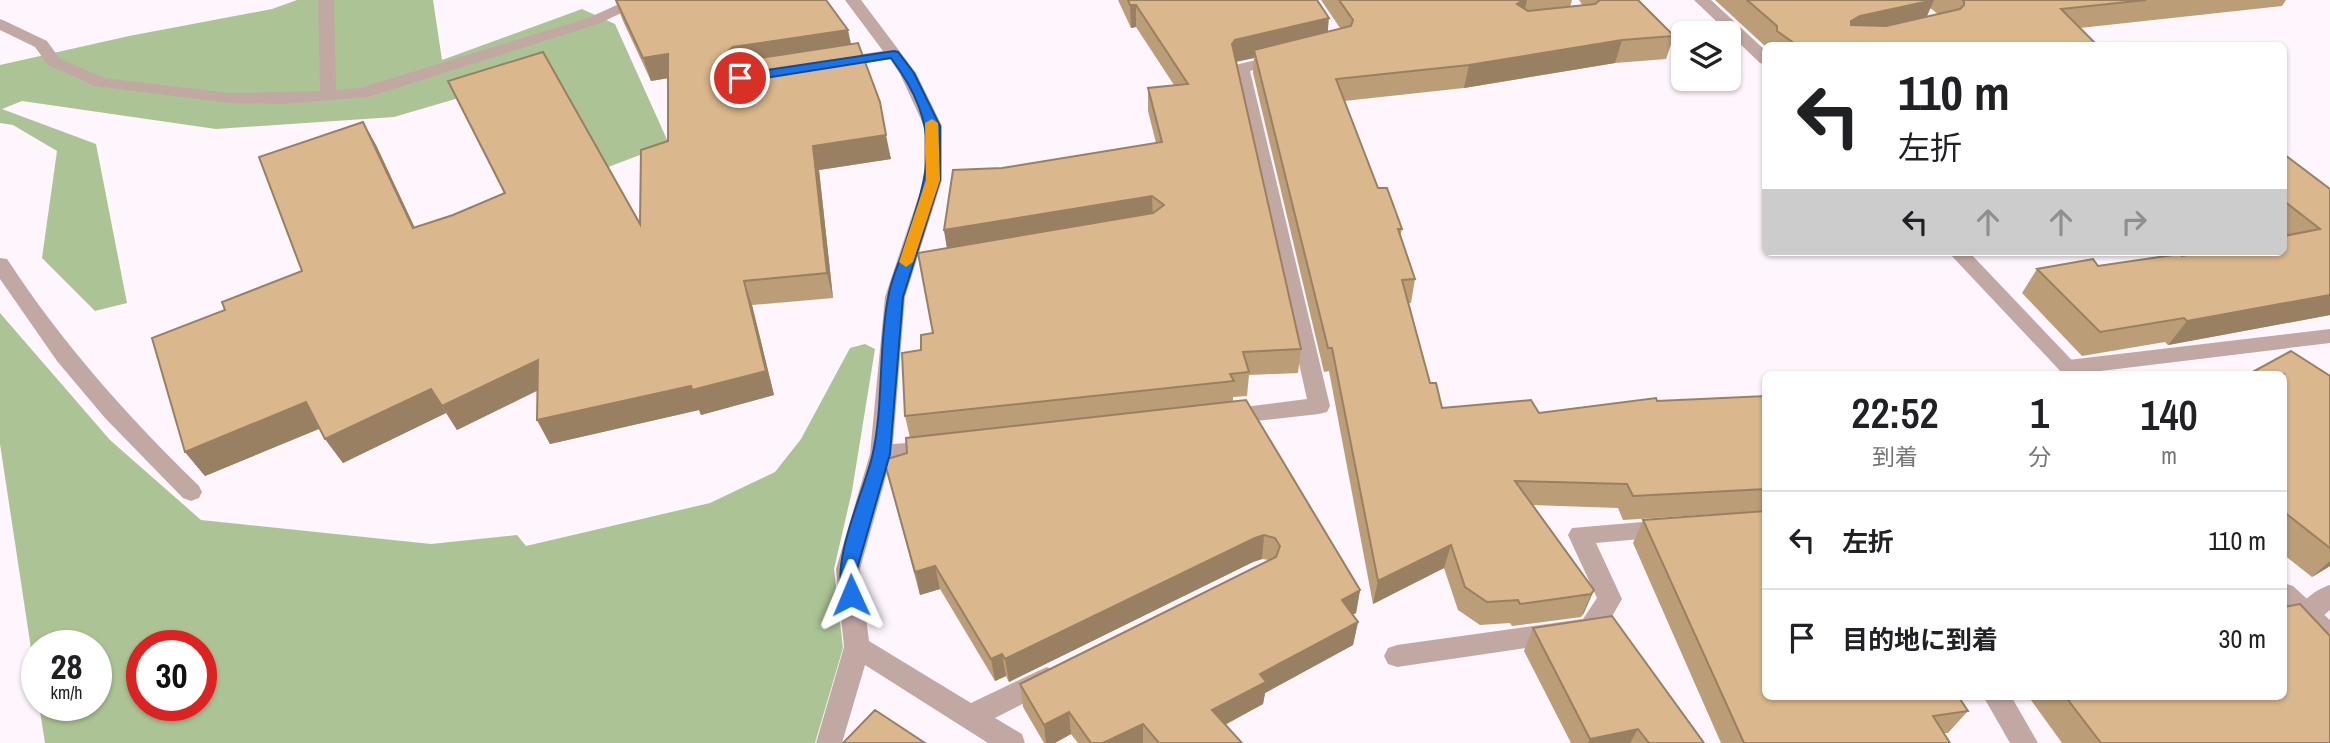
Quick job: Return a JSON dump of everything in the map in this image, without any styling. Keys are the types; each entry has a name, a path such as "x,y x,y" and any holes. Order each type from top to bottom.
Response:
{"street":[{"path":"326,0 328,96"},
{"path":"0,24 41,44 54,62 101,83 230,98 286,99 362,93 593,21 641,0"},
{"path":"829,743 857,647 848,569 881,454 895,297 933,180 933,126 908,73 853,0"},
{"path":"1702,0 1762,56"},
{"path":"1210,418 1319,406 1241,68 1303,53"},
{"path":"817,66 894,54"},
{"path":"1962,256 2071,371 2330,336"},
{"path":"0,264 29,311 126,430 191,492"},
{"path":"904,271 930,266"},
{"path":"881,454 950,447"},
{"path":"1397,656 1591,629 1611,599 1580,535 1686,527"},
{"path":"2306,615 2330,595"},
{"path":"2287,596 2330,636"},
{"path":"857,647 1012,743"},
{"path":"970,717 1068,668"},
{"path":"1998,700 2025,743"}],"green space":[{"path":"297,0 433,0 442,60 582,9 615,24 669,144 603,169 520,80 394,117 216,129 22,101 2,109 96,144 127,303 95,311 42,258 57,151 13,125 0,123 0,65 129,36 272,9"},
{"path":"0,313 110,440 201,520 431,544 517,535 526,546 710,503 775,472 801,439 850,348 865,344 875,349 852,491 834,569 843,648 815,743 45,743 42,721 112,721 112,630 28,630 0,444"}],"building":[{"path":"616,0 826,0 848,30 733,47 723,55 734,62 858,43 880,102 886,135 813,146 827,273 744,281 766,371 692,390 691,386 537,420 538,360 442,406 431,389 325,439 306,402 185,452 152,338 225,310 222,302 302,271 259,157 363,122 413,228 453,215 505,193 448,81 543,52 640,224 641,150 668,141 668,54 643,58"},
{"path":"1128,0 1317,0 1329,18 1235,40 1232,44 1301,349 1243,352 1249,372 1230,374 1234,381 905,416 902,353 921,350 921,335 933,333 918,253 1153,213 1164,205 1152,196 944,230 953,170 1002,168 1162,142 1148,88 1188,84 1136,5 1130,5"},
{"path":"1339,0 1523,0 1517,4 1528,11 1595,4 1600,0 1638,0 1671,33 1671,36 1622,40 1469,65 1336,79 1378,188 1387,188 1402,229 1398,229 1415,279 1402,280 1430,383 1436,383 1442,408 1531,400 1539,413 1656,398 1657,401 1762,396 1762,489 1633,496 1627,484 1515,481 1594,590 1591,594 1520,604 1518,600 1487,602 1465,587 1451,545 1378,581 1332,348 1328,348 1254,50 1351,26 1353,20"},
{"path":"1747,0 1934,0 1860,16 1851,21 1851,25 1886,26 1960,9 1964,5 1962,0 2146,0 2061,9 2094,42 1792,42 1777,31 1777,26"},
{"path":"2287,157 2330,189 2330,295 2187,321 2184,318 2100,332 2037,269 2093,259 2098,266 2166,256 2287,256 2287,235 2320,229 2287,203"},
{"path":"2291,351 2330,376 2330,548 2287,514 2287,371 2254,371"},
{"path":"1246,400 1360,590 1342,600 1358,622 1260,674 1266,682 1212,710 1242,743 1159,743 1143,724 1103,743 1091,743 1069,712 1044,725 1020,684 1276,557 1280,546 1275,538 1264,535 1255,538 1005,659 1002,654 991,659 935,566 915,572 884,460 907,453 906,438"},
{"path":"1762,511 1762,700 1961,700 1968,711 1933,716 1950,743 1744,743 1643,520"},
{"path":"2300,604 2330,636 2330,743 2101,743 2068,700 2287,700 2287,606"},
{"path":"1612,616 1704,743 1649,743 1638,729 1590,739 1533,628"},
{"path":"875,710 925,743 843,743"}],"slow traffic":[{"path":"906,262 933,180 932,123"}],"route":[{"path":"740,78 894,54 908,73 933,126 933,180 895,297 881,454 848,569 851,595"}]}
